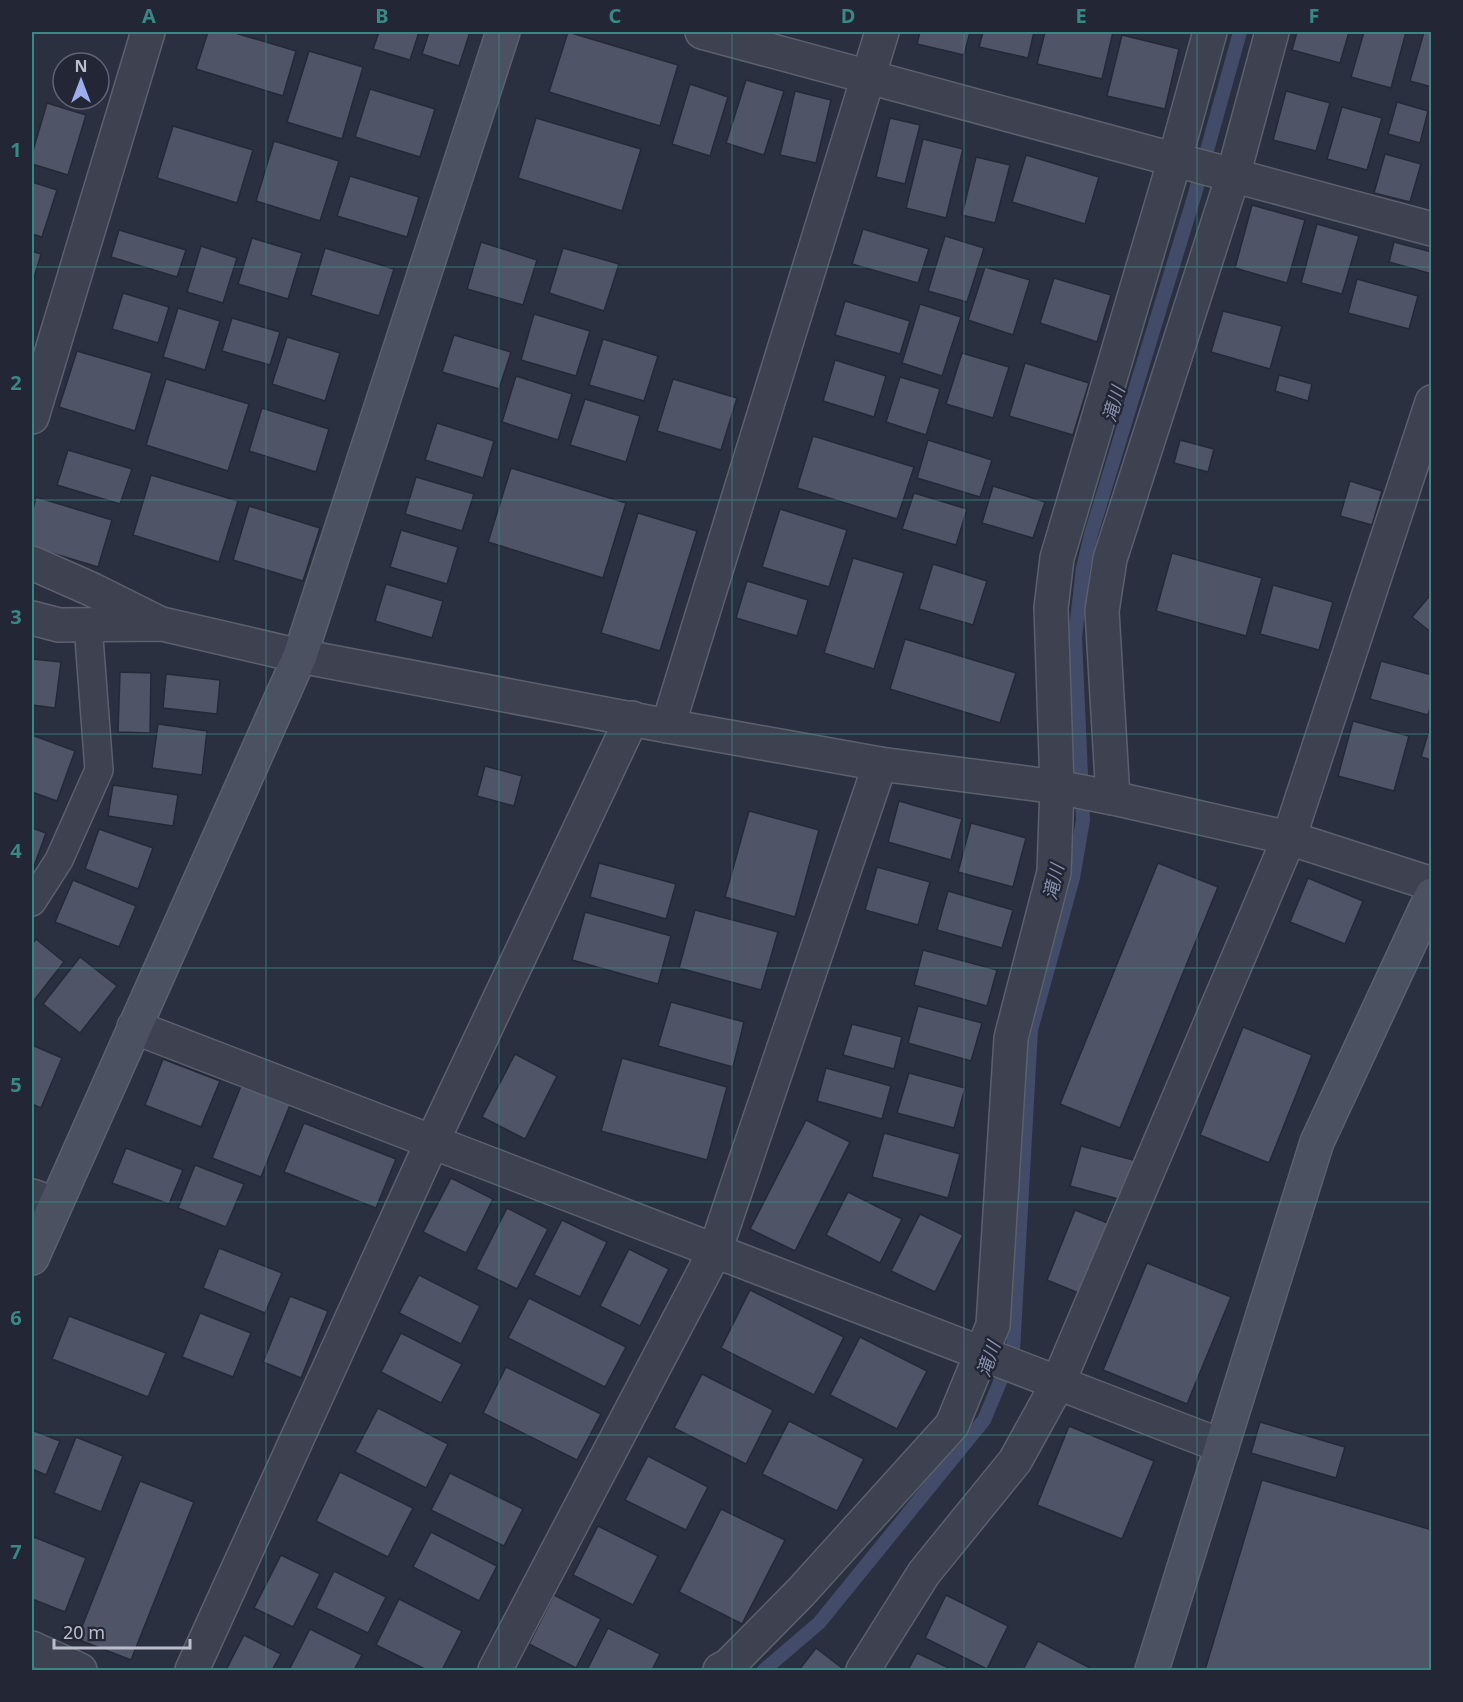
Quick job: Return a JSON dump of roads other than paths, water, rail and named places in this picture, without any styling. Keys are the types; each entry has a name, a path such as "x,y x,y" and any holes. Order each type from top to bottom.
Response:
{"street":[{"path":"32,417 148,32"},
{"path":"32,1258 43,1200 134,1027 300,656 503,32"},
{"path":"702,32 1431,229"},
{"path":"668,726 882,32"},
{"path":"720,1671 729,1665 801,1592 952,1425 993,1325 1011,1038 1054,872 1057,787 1051,608 1057,558 1175,159 1210,32"},
{"path":"1113,798 1102,611 1110,559 1233,176 1272,32"},
{"path":"863,1671 924,1573 1015,1461 1058,1383 1289,838 1431,402"},
{"path":"32,563 162,624 300,656 880,764 1057,787 1113,798 1289,838 1431,884"},
{"path":"32,618 58,625 162,624"},
{"path":"192,1671 432,1142 632,718"},
{"path":"495,1671 715,1251 880,764"},
{"path":"1152,1671 1317,1142 1431,895"},
{"path":"134,1027 1222,1446"},
{"path":"32,1648 80,1671"}],"lane":[{"path":"32,902 58,860 99,770 88,625"}],"waterway":[{"name":"滝川","path":"764,1670 819,1623 984,1420 1013,1351 1031,1030 1073,878 1083,820 1075,637 1083,568 1091,534 1194,197 1240,32"}]}
